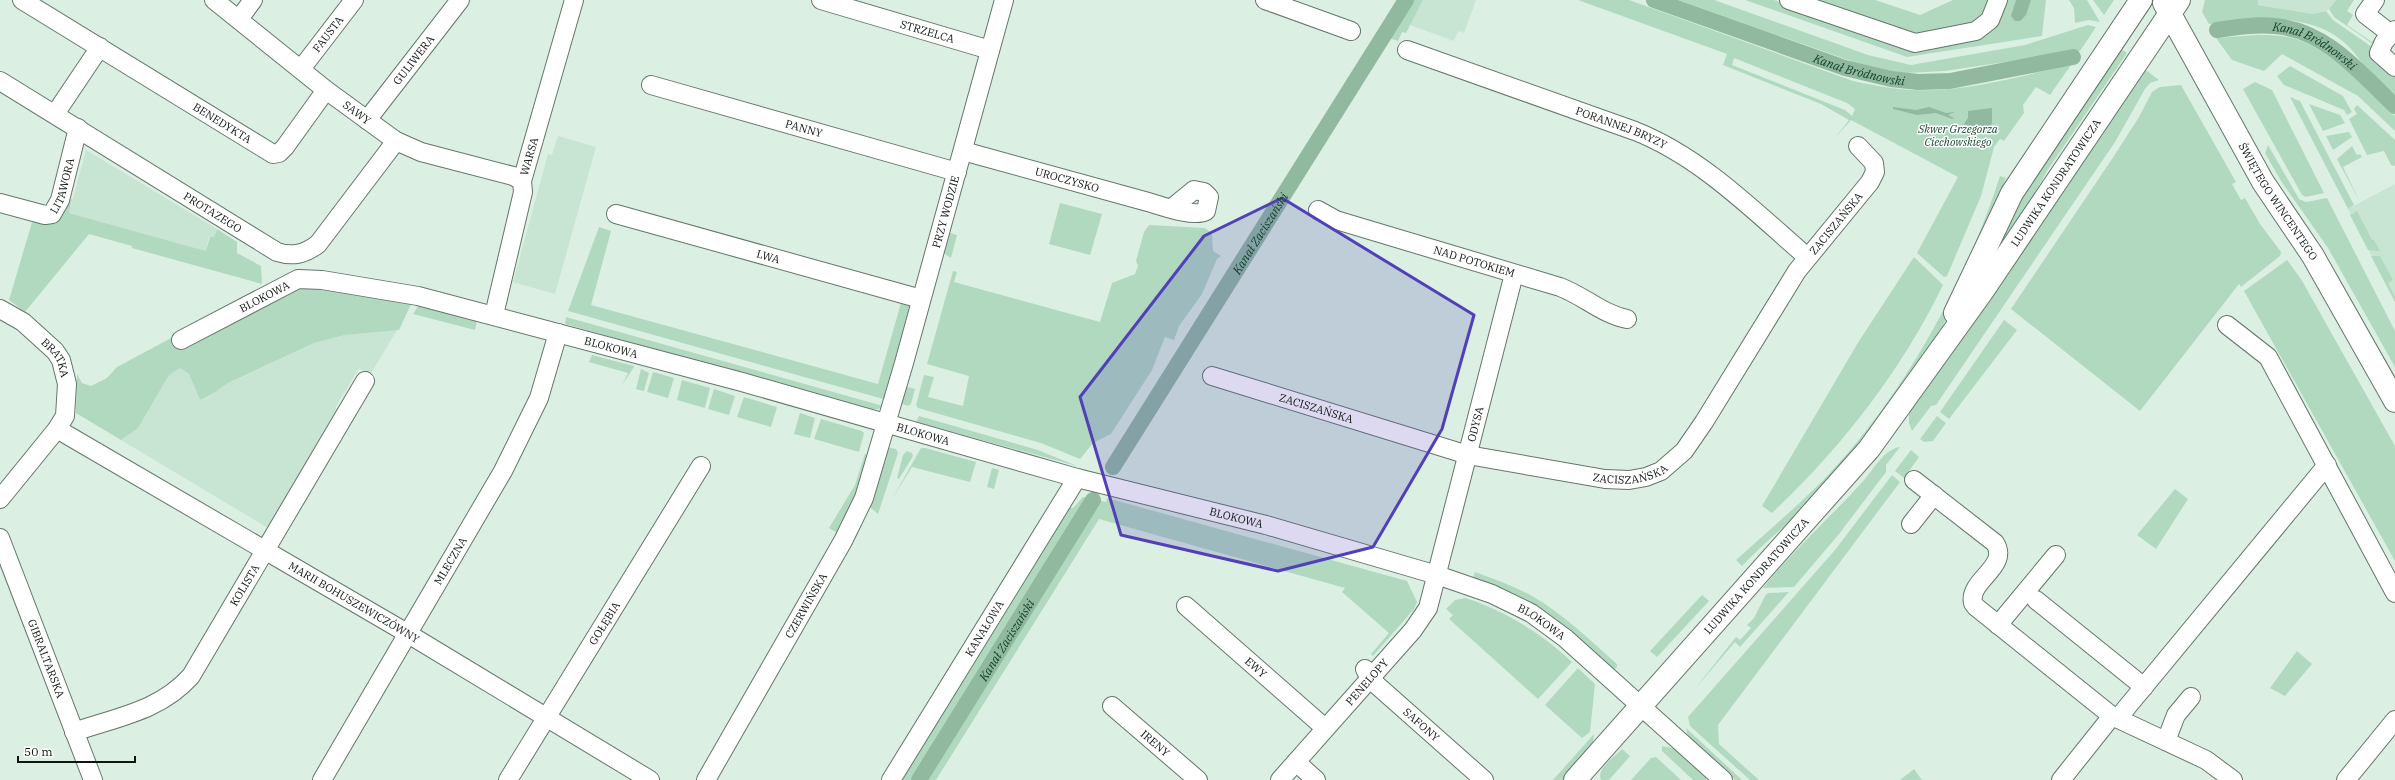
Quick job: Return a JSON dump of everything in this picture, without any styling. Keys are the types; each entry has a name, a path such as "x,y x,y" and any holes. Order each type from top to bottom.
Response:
{"main road":[{"name":"LUDWIKA KONDRATOWICZA","path":"1929,364 1950,325 2004,205 2141,0"},
{"name":"LUDWIKA KONDRATOWICZA","path":"1575,780 1861,458 1982,292 2170,5"},
{"name":"ŚWIĘTEGO WINCENTEGO","path":"2170,5 2263,182 2316,260 2395,401"}],"street":[{"name":"BENEDYKTA","path":"22,0 273,154 279,153 285,146 326,90"},
{"name":"SAWY","path":"214,0 301,68 326,90 396,141 421,152 513,176 522,182"},
{"path":"239,19 253,0"},
{"name":"FAUSTA","path":"301,68 354,0"},
{"name":"GULIWERA","path":"367,120 460,0"},
{"name":"WARSA","path":"494,315 523,192 522,182 574,0"},
{"name":"STRZELCA","path":"821,0 990,50"},
{"path":"854,0 866,14"},
{"name":"PRZY WODZIE","path":"886,423 1004,0"},
{"path":"1265,0 1351,31"},
{"path":"1789,0 1915,43 1976,31 1990,20 1998,0"},
{"path":"2375,0 2365,14 2393,32 2384,42 2379,53 2395,67"},
{"path":"55,114 100,47"},
{"name":"PORANNEJ BRYZY","path":"1407,50 1635,130 1670,147 1693,161 1807,257"},
{"name":"PROTAZEGO","path":"0,81 78,128 210,212 277,252 288,255 309,251 318,244 396,141"},
{"name":"PANNY","path":"650,84 957,172"},
{"name":"LITAWORA","path":"0,203 46,215 52,214 60,200 78,128"},
{"name":"ZACISZAŃSKA","path":"1212,376 1468,455 1604,479 1628,480 1646,477 1661,471 1684,451 1704,422 1807,257 1854,204 1874,175 1875,169 1873,161 1858,146"},
{"name":"UROCZYSKO","path":"963,151 1172,208"},
{"name":"NAD POTOKIEM","path":"1318,210 1336,220 1578,294 1612,316 1627,319"},
{"name":"LWA","path":"616,214 921,299"},
{"name":"ODYSA","path":"1437,575 1514,274"},
{"name":"BLOKOWA","path":"181,340 298,279 322,280 418,296 494,315 886,423 1077,478 1266,525 1437,575 1503,599 1532,613 1565,638 1723,780"},
{"name":"BRATKA","path":"0,309 23,322 47,343 61,360 67,384 67,400 65,416 57,429"},
{"path":"2227,325 2268,357 2395,593"},
{"name":"MLECZNA","path":"322,780 409,635 526,427 539,398 558,333"},
{"name":"KOLISTA","path":"74,732 155,705 176,692 191,676 267,551 366,381"},
{"name":"CZERWIŃSKA","path":"706,780 843,541 864,498 886,423"},
{"path":"0,499 57,429"},
{"name":"MARII BOHUSZEWICZÓWNY","path":"57,429 409,635 650,780"},
{"path":"2061,780 2115,717 2144,687 2327,465"},
{"name":"GOŁĘBIA","path":"508,780 701,466"},
{"name":"KANAŁOWA","path":"891,780 1077,478"},
{"path":"1914,480 1995,543 1999,549 1998,560 1975,589 1972,599 1976,607 2115,717 2206,760 2234,780"},
{"path":"1911,524 1934,495"},
{"name":"GIBRALTARSKA","path":"0,538 93,780"},
{"path":"1998,625 2056,555"},
{"name":"PENELOPY","path":"1280,780 1325,728 1367,673 1421,619 1428,608 1437,575"},
{"path":"2036,600 2144,687"},
{"name":"EWY","path":"1186,606 1325,728"},
{"name":"SAFONY","path":"1367,673 1484,780"},
{"path":"2166,741 2176,715 2191,697"},
{"name":"IRENY","path":"1112,706 1198,780"},
{"path":"2346,780 2395,720"},
{"path":"1296,762 1316,780"}],"highlighted area":[{"path":"1282,198 1474,315 1442,429 1373,547 1278,571 1121,535 1080,397 1204,236"}],"shaded area":[{"path":"1423,0 1476,0 1464,33 1458,31 1454,41 1410,25"},
{"path":"2016,0 2031,0 2026,15 2020,21 2015,21 2011,16"},
{"path":"2258,0 2336,0 2328,10 2313,14 2258,5"},
{"path":"1893,107 1916,110 1929,107 1946,113 1955,112 1948,115 1954,118 1952,119 1936,113 1917,115 1893,109"},
{"path":"1992,108 1992,122 1989,134 1964,124 1968,118 1968,111"},
{"path":"558,136 596,147 555,294 513,282 548,154 552,155"},
{"path":"86,150 217,229 214,237 209,237 206,251 69,213"},
{"path":"2395,184 2395,302 2348,209"},
{"path":"397,330 370,375 359,368 335,408 340,411 268,528 121,440 138,428 169,375 180,368 189,374 200,400 209,397 226,382 238,379 314,343 345,335"}],"green space":[{"path":"1410,0 1423,0 1406,33 1402,32 1398,41 1386,37"},
{"name":"Skwer Grzegorza Ciechowskiego","path":"1578,0 1629,0 1853,81 1897,89 1951,89 2011,79 2071,65 2050,95 2036,87 2023,105 2024,113 2004,141 2000,139 1994,147 1981,196 1947,276 1944,277 1917,253 1958,177 1851,120 1835,138 1849,120 1821,104 1723,65 1727,54","holes":["1734,58 1847,103 1855,109 1852,116 1845,110 1732,65"]},
{"path":"1678,0 1714,0 1868,55 1911,65 2025,45 2088,25 2096,27 2080,51 1944,71 1906,73 1889,71 1857,63"},
{"path":"1745,0 1774,0 1909,46 1976,37 2004,0 2046,0 2042,36 1907,57"},
{"path":"1804,0 1875,0 1920,15 1953,0 1993,0 1980,24 1921,37"},
{"path":"2069,0 2087,0 2100,22 2089,20 2075,23 2074,8"},
{"path":"2093,0 2114,0 2104,15"},
{"path":"2205,0 2258,0 2258,5 2313,14 2326,11 2333,20 2372,47 2369,53 2395,74 2395,95 2369,72 2348,46 2326,30 2310,24 2276,19 2242,20 2209,24 2202,12"},
{"path":"2336,0 2354,0 2347,11 2353,15 2347,25 2372,42 2378,34 2379,36 2373,44 2334,17 2329,9"},
{"path":"2256,35 2293,38 2322,51 2348,71 2395,116 2395,131 2358,96 2282,54 2264,71 2232,60 2216,38"},
{"path":"2119,47 2127,53 2047,171 2006,245 1976,286 2000,228"},
{"path":"2290,66 2343,96 2352,112 2347,115 2344,110 2284,85 2277,76"},
{"path":"2143,68 2159,80 2150,83 2145,89 2115,142 1936,405 1931,406 1912,431 1909,423 1909,412"},
{"path":"2255,82 2272,90 2324,193 2306,197 2302,195 2243,89"},
{"path":"2181,85 2236,182 2232,184 2241,200 2245,198 2260,224 2281,252 2280,256 2241,287 2239,284 2140,411 2011,309 2114,156 2139,117 2152,92 2160,87"},
{"path":"2290,97 2300,101 2354,205 2348,209"},
{"path":"2309,104 2340,115 2345,123 2323,131"},
{"path":"2357,105 2395,140 2395,166 2391,165 2384,151 2367,155 2349,119 2357,114 2354,109"},
{"path":"2349,132 2352,137 2333,150 2326,136"},
{"path":"2268,145 2299,199 2306,202 2327,198 2395,331 2395,367 2328,248 2281,181 2265,153"},
{"path":"2352,146 2357,155 2360,154 2362,157 2343,167 2360,202 2337,159"},
{"path":"2000,176 2006,178 1956,299 1937,336 1898,396 1854,453 1814,499 1742,566 1736,560 1827,476 1882,410 1907,373 1951,296 1986,216"},
{"path":"72,199 69,213 206,251 210,237 214,237 217,229 237,242 237,253 261,266 262,284 132,248 132,246 89,234 25,312 9,300 33,219"},
{"path":"1060,203 1102,214 1090,255 1049,244"},
{"path":"2357,211 2372,240 2374,240 2380,251 2368,250 2350,215"},
{"path":"1149,225 1205,228 1212,233 1213,251 1221,256 1217,259 1202,294 1179,326 1174,340 1165,337 1152,370 1111,434 1093,443 1080,459 1041,443 918,408 916,405 924,375 934,377 928,397 963,406 969,376 927,364 953,271 957,272 954,282 1100,322 1112,283 1135,274 1138,266 1136,261 1144,232"},
{"path":"599,227 611,231 591,305 878,384 902,299 910,307 887,400 568,311"},
{"path":"947,232 957,235 951,258 942,252"},
{"path":"2371,256 2380,256 2393,280 2388,283 2395,297 2395,302"},
{"path":"1914,257 1943,285 1926,317 1889,378 1846,435 1798,488 1772,513 1762,506 1859,341"},
{"path":"2287,260 2301,279 2395,446 2395,561 2244,291"},
{"path":"306,285 324,290 413,300 399,330 345,335 314,343 232,381 200,400 189,374 180,368 169,375 138,428 121,440 76,413 77,374 82,383 91,386 107,378 117,367 173,337"},
{"path":"421,302 478,316 475,330 413,314"},
{"path":"566,317 883,406 878,409 869,410 565,324"},
{"path":"2004,320 2017,330 1949,419 1940,412"},
{"path":"592,355 634,367 622,385 628,373 589,362"},
{"path":"641,369 649,373 644,391 636,389"},
{"path":"653,372 674,378 668,398 647,392"},
{"path":"682,380 710,388 705,408 677,400"},
{"path":"904,386 915,389 911,404 908,406 900,403"},
{"path":"714,389 735,396 729,415 708,409"},
{"path":"744,397 777,407 771,427 737,417"},
{"path":"800,413 815,418 810,438 794,434"},
{"path":"919,416 1038,450 1077,466 916,422"},
{"path":"1937,416 1946,423 1933,441 1924,442 1920,439"},
{"path":"821,419 862,431 864,433 859,452 814,439"},
{"path":"887,447 896,449 898,453 878,514 869,506"},
{"path":"1900,447 1886,465 1886,472 1839,534 1794,587 1763,588 1787,560 1865,479 1880,460 1889,451"},
{"path":"921,448 976,462 970,482 912,467 892,499"},
{"path":"1911,450 1919,457 1904,478 1895,471"},
{"path":"907,451 912,453 913,456 899,479 897,478 903,455"},
{"path":"865,454 869,455 859,493 839,534 829,528 855,485"},
{"path":"992,468 999,470 994,489 987,487"},
{"path":"1892,475 1900,482 1718,725 1719,744 1759,780 1750,780 1690,726 1688,717 1835,550"},
{"path":"2175,489 2188,499 2156,549 2137,535"},
{"path":"1083,497 1106,502 1107,498 1407,581 1417,602 1414,609 1373,656 1371,654 1389,633 1342,592 1345,588 1099,519 936,780 899,780 1068,507 1073,508"},
{"path":"1475,572 1518,589 1543,603 1586,637 1617,664 1617,667 1614,670 1581,641 1531,606 1473,578"},
{"path":"1789,592 1740,647 1735,642 1694,690 1736,637 1740,640 1751,628 1747,625 1754,618 1765,596 1768,593"},
{"path":"1702,595 1709,601 1657,657 1650,651"},
{"path":"1465,598 1494,609 1522,624 1548,642 1572,662 1538,699 1449,619 1453,615 1446,609 1455,600"},
{"path":"2297,651 2312,664 2285,696 2270,688"},
{"path":"1578,668 1595,684 1590,732 1582,738 1545,705"},
{"path":"1686,728 1742,780 1735,780 1688,737"},
{"path":"1594,734 1593,743 1563,780 1553,780"},
{"path":"1662,746 1677,749 1706,776 1706,780 1693,780 1662,751"},
{"path":"1622,749 1630,756 1609,780 1601,780 1601,771"},
{"path":"1656,757 1681,780 1631,780 1651,758"},
{"path":"1914,769 1922,780 1900,780"}],"waterway":[{"name":"Kanał Zaciszański","path":"1113,467 1406,0"},
{"name":"Kanał Bródnowski","path":"1654,0 1845,68 1891,79 1918,82 1950,81 2073,57"},
{"name":"Kanał Bródnowski","path":"2217,30 2268,25 2293,29 2310,36 2326,44 2341,55 2395,106"},
{"name":"Kanał Zaciszański","path":"919,780 1093,500"}]}
